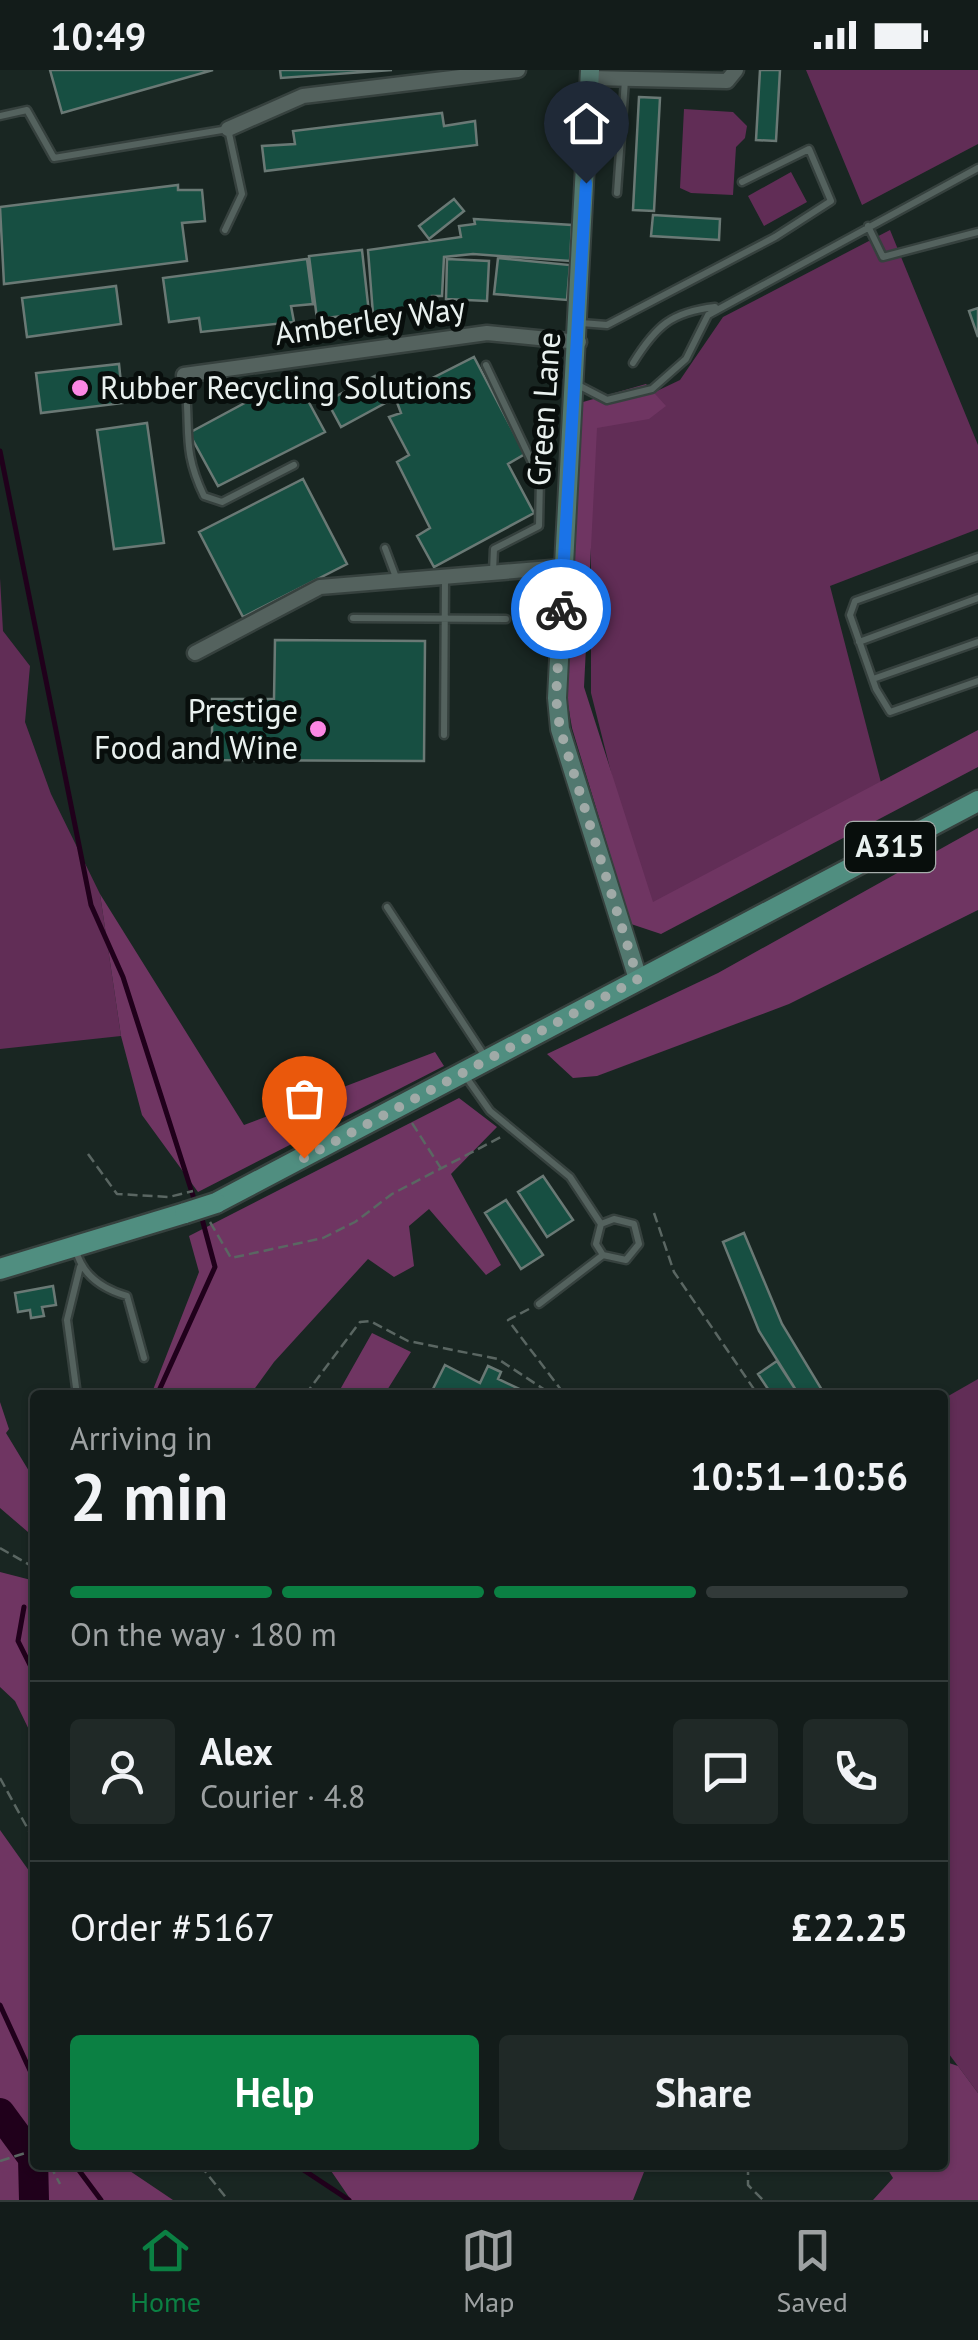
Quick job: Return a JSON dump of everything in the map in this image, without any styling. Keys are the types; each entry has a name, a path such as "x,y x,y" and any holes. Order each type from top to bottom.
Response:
{"main road":[{"name":"A315","path":"0,1269 78,1258 182,1204 212,1211 463,1071 978,801"}],"street":[{"path":"228,129 303,96 518,70"},
{"path":"590,74 726,81 736,70"},
{"name":"Green Lane","path":"590,74 580,332 556,698 560,729 638,979"},
{"name":"Amberley Way","path":"186,390 184,374 487,333 580,332"},
{"path":"195,653 320,587 564,568"}],"lane":[{"path":"617,193 625,78"},
{"path":"0,116 28,110 54,158 228,129 242,194 225,230"},
{"path":"580,332 606,326 775,237 831,201 809,149 742,182"},
{"path":"576,384 607,400 652,389 686,360 708,315 978,168"},
{"path":"868,226 883,257 978,232"},
{"path":"633,363 650,334 684,310 722,306"},
{"path":"486,365 542,488 539,526 494,549 493,572"},
{"path":"186,390 188,417 184,428 190,469 204,496 222,502 294,466"},
{"path":"386,548 398,582"},
{"path":"978,557 855,602 850,615 872,680 890,712 978,681"},
{"path":"444,576 444,735"},
{"path":"860,642 978,598"},
{"path":"353,618 506,619"},
{"path":"872,680 978,642"},
{"path":"387,907 486,1059"},
{"path":"463,1071 490,1111 570,1177 601,1224 596,1244 602,1255 626,1260 639,1244 634,1224 614,1219 601,1224"},
{"path":"539,1304 602,1255"},
{"path":"78,1258 112,1292 127,1296 144,1358"},
{"path":"75,1390 67,1320 78,1258"}],"path":[{"path":"402,1104 442,1170"},
{"path":"212,1211 231,1258 323,1238 355,1222 392,1194 442,1170 510,1129"},
{"path":"88,1154 116,1194 182,1204 192,1189"},
{"path":"654,1212 674,1272 755,1390"},
{"path":"539,1304 508,1320 562,1390"},
{"path":"309,1390 360,1322 370,1321 408,1341 498,1358 545,1390"},
{"path":"0,1548 30,1565"},
{"path":"0,1778 30,1833"},
{"path":"0,2160 30,2152"},
{"path":"53,2170 60,2184"},
{"path":"204,2170 228,2200"},
{"path":"748,2170 748,2185 764,2200"}],"shaded area":[{"path":"806,70 978,70 978,144 862,205"},
{"path":"684,109 733,112 747,126 745,138 736,147 733,195 691,193 680,188"},
{"path":"791,172 807,202 764,226 748,196"},
{"path":"890,230 978,445 978,529 830,586 885,798 647,915 591,693 591,409 638,400 680,380 723,317"},
{"path":"646,384 666,406 649,419 597,428 584,687 653,902 978,730 978,767 661,934 631,924 572,728 564,681 583,402"},
{"path":"0,578 3,631 30,666 25,722 51,794 100,894 121,1036 0,1049"},
{"path":"978,828 978,910 789,1004 597,1076 573,1078 547,1054 718,973"},
{"path":"100,894 244,1125 435,1052 444,1066 198,1192 142,1115 121,1036"},
{"path":"459,1098 497,1127 451,1174 501,1265 486,1275 429,1209 409,1226 414,1266 394,1277 368,1259 274,1362 254,1390 153,1390 199,1272 189,1236"},
{"path":"372,1333 411,1352 387,1390 340,1390"},
{"path":"978,1379 978,2093 948,2053 948,1396"},
{"path":"0,1402 9,1429 6,1433 30,1473 30,1534 0,1508"},
{"path":"0,1572 30,1580 30,1732 15,1701 0,1687"},
{"path":"0,1830 30,1872 30,2170 128,2170 173,2200 0,2200"},
{"path":"948,2063 958,2066 978,2093 978,2200 873,2200 893,2178 888,2170 948,2170"},
{"path":"330,2170 644,2172 633,2200 351,2200"}],"building":[{"path":"50,70 213,70 62,113"},
{"path":"280,70 392,70 281,78"},
{"path":"760,70 780,70 776,141 756,140"},
{"path":"639,97 660,98 654,211 633,210"},
{"path":"442,113 444,126 475,121 477,145 265,171 262,146 295,144 293,131"},
{"path":"178,185 178,190 202,190 205,221 182,223 187,261 4,284 0,207"},
{"path":"454,199 464,211 429,239 419,226"},
{"path":"653,215 720,219 719,240 651,236"},
{"path":"474,219 572,225 570,261 473,254 444,257 442,296 432,296 433,306 373,314 368,250 461,237 459,226 475,224"},
{"path":"362,250 369,313 317,319 309,256"},
{"path":"498,258 570,265 567,300 494,294"},
{"path":"307,259 313,304 291,306 294,322 201,332 199,318 169,322 163,278"},
{"path":"447,259 489,261 487,301 446,299"},
{"path":"116,286 121,324 27,337 22,298"},
{"path":"978,308 978,337 969,311"},
{"path":"474,357 525,454 508,464 534,513 434,567 417,536 430,528 397,462 409,455 389,417 401,413 395,397"},
{"name":"Rubber Recycling Solutions","path":"119,364 123,403 41,413 36,373"},
{"path":"375,376 389,401 341,427 327,401"},
{"path":"280,384 283,391 299,384 325,432 218,486 189,433"},
{"path":"147,423 164,543 114,549 97,430"},
{"path":"303,479 347,564 243,617 199,532"},
{"name":"Prestige Food and Wine","path":"275,640 425,641 424,761 212,760 212,699 274,699"},
{"path":"543,1176 573,1220 547,1237 518,1192"},
{"path":"506,1200 543,1255 521,1269 485,1213"},
{"path":"744,1233 782,1324 822,1390 796,1390 759,1331 723,1242"},
{"path":"53,1286 56,1305 42,1307 44,1316 31,1318 30,1310 18,1312 15,1293"},
{"path":"777,1361 796,1390 769,1390 758,1374"},
{"path":"445,1365 480,1383 488,1366 501,1372 498,1379 521,1390 432,1390"}],"waterway":[{"path":"0,451 91,905 123,977 196,1205"},
{"path":"159,1390 215,1267 201,1215"},
{"path":"24,1607 18,1641 30,1665"},
{"path":"0,2005 27,2064 30,2063"},
{"path":"27,2064 30,2070"},
{"path":"0,2113 30,2154"},
{"path":"33,2170 34,2200"},
{"path":"79,2170 101,2200"},
{"path":"304,2170 349,2200"}],"way so far":[{"path":"304,1158 638,979 560,729 556,698 561,609"}],"place":[{"name":"Rubber Recycling Solutions","path":"80,388"},
{"name":"Prestige Food and Wine","path":"318,729"}],"route":[{"path":"561,609 586,183"}]}
